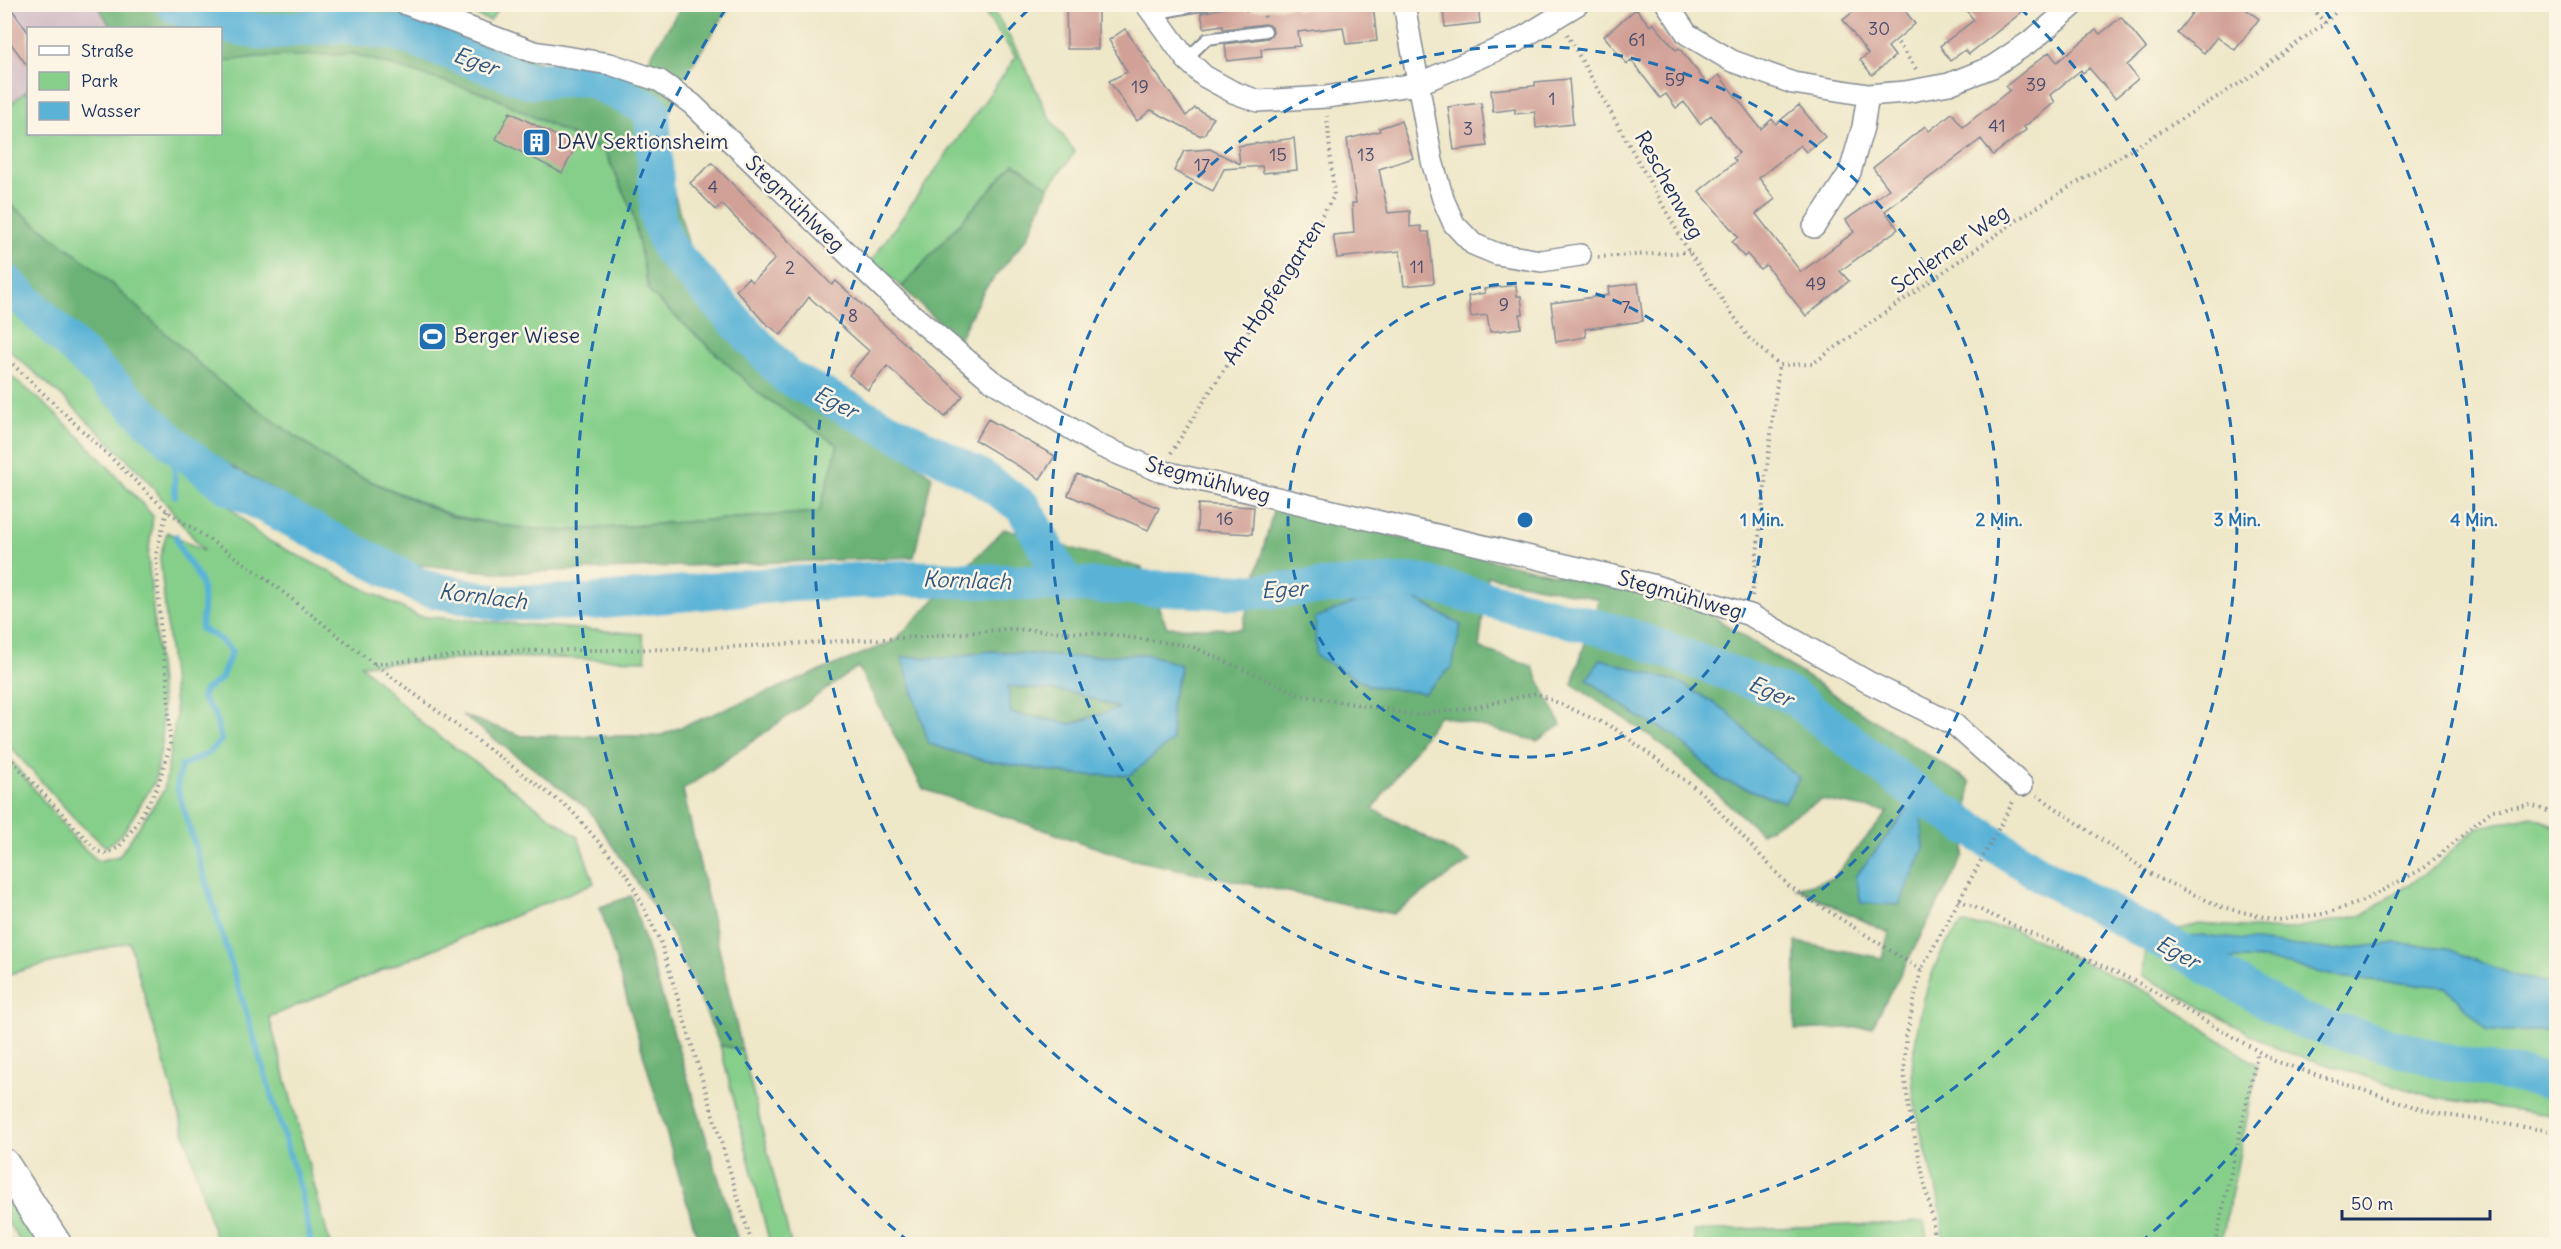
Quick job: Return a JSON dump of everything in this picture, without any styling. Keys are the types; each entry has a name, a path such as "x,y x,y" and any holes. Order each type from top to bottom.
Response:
{"street":[{"name":"Stegmühlweg","path":"406,4 534,52 610,64 660,81 692,104 903,307 992,381 1100,446 1160,471 1652,585 1750,615 1868,682 1955,725 2022,784"},
{"path":"1404,4 1432,161 1443,199 1454,225 1473,244 1497,254 1541,261 1580,255"},
{"path":"1150,9 1186,59 1204,76 1233,92 1258,100 1326,97 1418,84 1517,41 1578,4"},
{"path":"1667,4 1687,34 1732,61 1793,83 1868,95 1949,84 1992,67 2034,39 2075,4"},
{"path":"1814,227 1850,172 1863,127 1868,95"},
{"path":"4,1164 56,1245"}],"lane":[{"path":"1150,9 1206,4"},
{"path":"1186,59 1208,39 1266,31"}],"path":[{"path":"2307,4 2325,23"},
{"name":"Schlerner Weg","path":"1779,365 1812,364 2026,214 2253,75 2325,23 2344,4"},
{"name":"Reschenweg","path":"1557,16 1689,252 1749,338 1779,365"},
{"path":"1898,43 1929,88"},
{"name":"Am Hopfengarten","path":"1160,471 1334,196 1326,97"},
{"path":"1580,255 1604,258 1689,252"},
{"path":"4,356 167,512 260,574 374,664 571,810 628,876 661,943 752,1245"},
{"path":"1750,615 1779,365"},
{"path":"4,752 97,851 107,854 119,847 135,826 158,788 170,746 168,685 161,639 156,554 167,512"},
{"path":"374,664 503,651 692,650 920,637 1008,629 1106,634 1191,646 1301,695 1417,715 1477,707 1536,693 1614,728 1702,793 1789,886 1922,970"},
{"path":"2022,784 2154,876 2220,907 2277,920 2323,914 2361,902 2424,868 2492,810 2531,805 2556,814"},
{"path":"1933,1245 1933,1222 1909,1110 1904,1073 1906,1037 1922,970 2009,808"},
{"path":"1959,900 2141,984 2275,1061 2433,1113 2556,1132"},
{"path":"2215,1245 2258,1051"}],"shaded area":[{"path":"5,5 98,5 108,27 27,27 27,91 5,109"}],"green space":[{"path":"98,5 412,5 437,20 547,66 641,72 682,5 731,5 683,79 659,139 695,268 790,372 932,476 914,557 504,573 408,564 236,469 198,445 5,262 4,200 94,268 217,380 340,468 453,517 515,527 563,531 819,512 838,445 761,395 649,292 632,211 605,151 489,95 354,54 256,57 222,62 222,27 110,26"},
{"path":"451,5 501,5 490,21"},
{"path":"979,5 991,5 1019,54 1049,117 1075,152 1049,187 1014,163 902,287 871,261 1016,57"},
{"name":"Berger Wiese","path":"354,54 489,95 605,152 632,211 649,292 761,395 838,445 820,512 562,531 514,527 454,516 340,468 217,380 94,268 5,200 4,109 27,91 27,135 222,135 222,62 256,57"},
{"path":"1014,163 1049,187 1027,238 984,290 958,341 902,287"},
{"path":"5,290 184,465 263,538 418,616 642,634 646,660 496,657 361,665 426,727 578,837 594,883 269,1017 330,1244 217,1244 129,942 5,975 5,753 75,840 98,861 119,856 164,790 176,716 160,557 167,532 204,551 143,475 65,399 5,347"},
{"path":"4,371 64,421 153,516 148,557 162,705 162,743 155,781 123,833 106,847 76,820 5,741"},
{"path":"1275,504 1437,548 1697,606 1970,782 1964,855 1872,1027 1795,1030 1796,942 1882,958 1889,933 1796,888 1832,879 1888,812 1821,800 1761,833 1659,742 1572,684 1599,599 1488,576 1479,648 1532,666 1561,725 1537,741 1439,715 1373,809 1470,861 1393,914 1130,859 923,789 858,667 683,790 742,1050 720,1045 671,933 589,810 462,715 522,736 659,736 894,641 1004,529 1142,568 1167,627 1242,629","holes":["991,651 1181,666 1171,704 1172,741 1076,775 982,760 929,744 903,658 947,658","1601,659 1761,746 1799,778 1785,802 1722,780 1674,735 1639,717 1587,679"]},
{"path":"1008,685 1076,693 1120,708 1072,724 1010,713"},
{"path":"2532,816 2556,827 2556,1116 2436,1098 2280,1050 2142,975 2146,938 2199,924 2285,930 2363,915 2434,868 2476,828"},
{"path":"631,896 739,1244 699,1244 600,907"},
{"path":"1963,924 2013,929 2149,993 2258,1065 2221,1244 1942,1244 1941,1212 1921,1135 1913,1089 1912,1066 1918,1024 1934,968 1942,951"},
{"path":"720,1045 742,1050 791,1244 770,1244"},
{"path":"4,1182 44,1244 22,1244 5,1218"},
{"path":"1924,1222 1928,1244 1695,1244 1694,1231"}],"water":[{"path":"1414,598 1461,625 1452,667 1424,693 1370,686 1316,656 1315,618 1354,603"},
{"path":"991,651 1066,657 1147,654 1181,665 1171,704 1172,741 1130,775 1076,775 982,760 929,744 902,657 947,658","holes":["1008,686 1076,693 1119,708 1072,724 1011,713"]},
{"path":"1601,659 1681,683 1727,711 1761,746 1799,778 1785,802 1722,780 1674,735 1639,717 1587,679"},
{"path":"1919,795 1924,849 1899,905 1861,903 1856,876"},
{"path":"2201,935 2334,950 2396,943 2446,948 2515,976 2556,984 2556,1031 2488,1031 2446,987 2338,977 2264,959 2195,959 2164,942"}],"building":[{"path":"4,4 8,4 27,31 27,66 4,34"},
{"path":"1066,4 1098,4 1098,49 1067,49"},
{"path":"1243,4 1246,11 1295,6 1296,10 1347,4 1373,4 1377,41 1346,44 1343,27 1298,32 1300,46 1261,49 1262,57 1227,61 1225,44 1268,38 1273,33 1272,27 1265,24 1223,29 1223,25 1204,28 1201,13"},
{"path":"1447,4 1478,4 1480,23 1445,27 1443,11 1447,11"},
{"path":"1863,4 1900,4 1915,24 1888,47 1895,56 1872,75 1860,60 1868,54 1843,20"},
{"path":"1961,4 2032,4 1969,54 1965,50 1950,61 1940,46 1974,20"},
{"path":"2199,4 2239,4 2259,19 2235,50 2217,37 2204,53 2177,33"},
{"path":"1636,9 1650,26 1653,23 1676,50 1679,48 1707,84 1719,75 1761,129 1772,119 1776,124 1799,105 1825,137 1806,152 1800,145 1759,178 1775,199 1756,214 1801,272 1854,232 1846,220 1889,189 1873,168 1925,126 1929,131 1952,113 1963,127 2010,90 2006,86 2049,52 2057,62 2096,30 2100,34 2121,17 2146,48 2127,65 2138,79 2115,98 2089,68 2083,73 2081,70 2050,95 2055,102 2024,127 2026,130 1993,155 1981,139 1885,211 1898,229 1840,271 1849,281 1806,316 1766,265 1760,269 1747,254 1744,257 1732,242 1738,237 1699,191 1736,161 1733,158 1739,153 1711,115 1700,124 1684,102 1676,108 1666,94 1660,98 1631,60 1627,64 1604,36"},
{"path":"1125,29 1186,116 1195,108 1213,118 1204,135 1199,135 1151,110 1137,121 1109,81 1127,72 1109,40"},
{"path":"1569,79 1573,124 1536,128 1535,112 1515,114 1515,109 1493,112 1491,90 1535,86 1535,82"},
{"path":"1481,103 1487,146 1454,150 1448,107"},
{"name":"DAV Sektionsheim","path":"510,112 576,146 562,173 496,139"},
{"path":"1401,121 1413,158 1379,169 1388,213 1410,211 1410,227 1421,226 1422,232 1429,232 1434,283 1404,286 1400,251 1337,258 1333,235 1354,233 1352,203 1356,203 1347,139 1380,131 1379,128"},
{"path":"1294,138 1297,170 1263,173 1262,166 1224,169 1213,191 1174,171 1184,151 1210,149 1240,164 1238,146"},
{"path":"712,163 832,285 836,281 963,396 945,417 887,366 868,390 849,375 869,351 809,297 781,335 763,321 736,290 748,278 752,282 775,259 722,204 716,210 690,183"},
{"path":"1638,283 1643,321 1585,329 1586,337 1556,342 1551,303 1609,295 1608,287"},
{"path":"1516,285 1517,296 1521,296 1523,314 1520,314 1521,328 1490,332 1487,315 1471,317 1468,296 1485,293 1484,289"},
{"path":"988,419 1055,456 1040,479 975,440"},
{"path":"1077,474 1159,508 1148,530 1068,495"},
{"path":"1198,504 1254,507 1252,534 1197,531"}],"waterway":[{"name":"Eger","path":"173,4 204,21 263,32 340,25 401,34 530,81 588,78 652,110 658,220 669,249 787,377 979,476 1023,507 1066,584"},
{"name":"Eger","path":"4,280 174,444 226,485 424,588 500,603 592,602 773,585 906,578 1245,592 1417,581 1623,634 1792,696 1919,795 2045,877 2195,959 2299,1020 2454,1064 2556,1082"},
{"path":"174,444 175,496"},
{"path":"176,536 182,552 202,586 201,629 217,637 232,651 221,679 205,690 202,698 215,715 221,740 209,753 181,766 177,787 301,1192 311,1244"}],"place":[{"name":"DAV Sektionsheim","path":"536,142"},
{"name":"Berger Wiese","path":"433,336"}],"water label":[{"name":"Kornlach","path":"967,580"},
{"name":"Kornlach","path":"483,596"}]}
